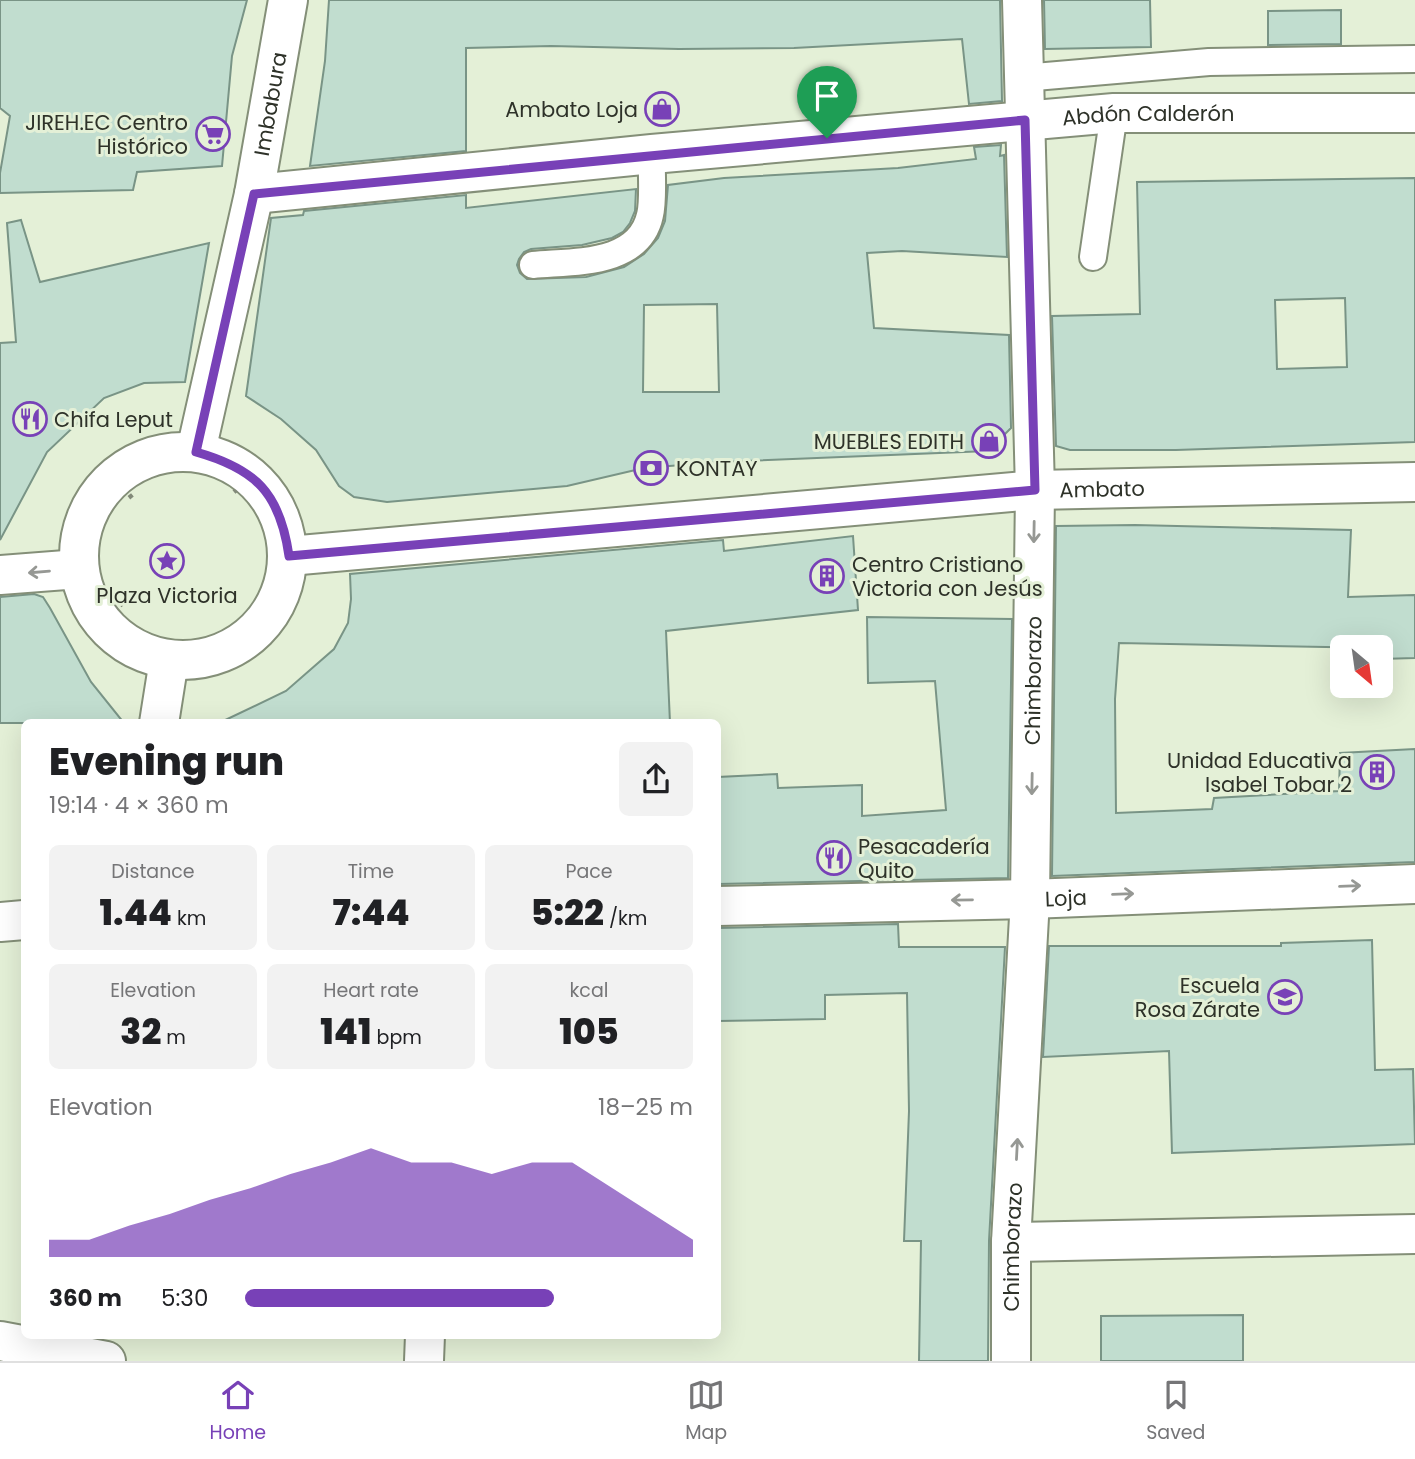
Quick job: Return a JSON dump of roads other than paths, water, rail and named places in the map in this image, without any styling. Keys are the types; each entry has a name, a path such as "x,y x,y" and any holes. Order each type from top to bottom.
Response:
{"street":[{"name":"Imbabura","path":"196,452 254,194 288,0"},
{"name":"Chimborazo","path":"1011,1361 1011,1242 1030,899 1035,490 1022,0"},
{"name":"Abdón Calderón","path":"254,194 652,154 1114,113 1415,113"},
{"path":"196,452 225,460 251,475 272,499 285,526 289,556 282,591 264,622 238,646 205,658 169,660 136,650 108,630 89,602 79,569 80,537 90,507 109,482 135,463 165,453 196,452"},
{"name":"Ambato","path":"289,556 1035,490 1415,482"},
{"path":"0,576 79,569"},
{"path":"160,719 169,660"},
{"name":"Loja","path":"721,906 1030,899 1415,884"},
{"path":"0,922 21,920"},
{"path":"1011,1242 1415,1234"},
{"path":"424,1361 425,1339"},
{"path":"0,1341 106,1361"}],"lane":[{"path":"1023,78 1209,62 1415,59"},
{"path":"1093,257 1114,113"},
{"path":"533,264 599,259 630,248 642,234 650,215 652,154"}],"place":[{"name":"Ambato Loja","path":"662,109"},
{"name":"JIREH.EC Centro Histórico","path":"213,134"},
{"name":"Chifa Leput","path":"30,419"},
{"name":"MUEBLES EDITH","path":"989,441"},
{"name":"KONTAY","path":"651,468"},
{"name":"Plaza Victoria","path":"167,561"},
{"name":"Centro Cristiano Victoria con Jesús","path":"827,576"},
{"name":"Unidad Educativa Isabel Tobar 2","path":"1377,772"},
{"name":"Pesacadería Quito","path":"834,858"},
{"name":"Escuela Rosa Zárate","path":"1285,997"}]}
